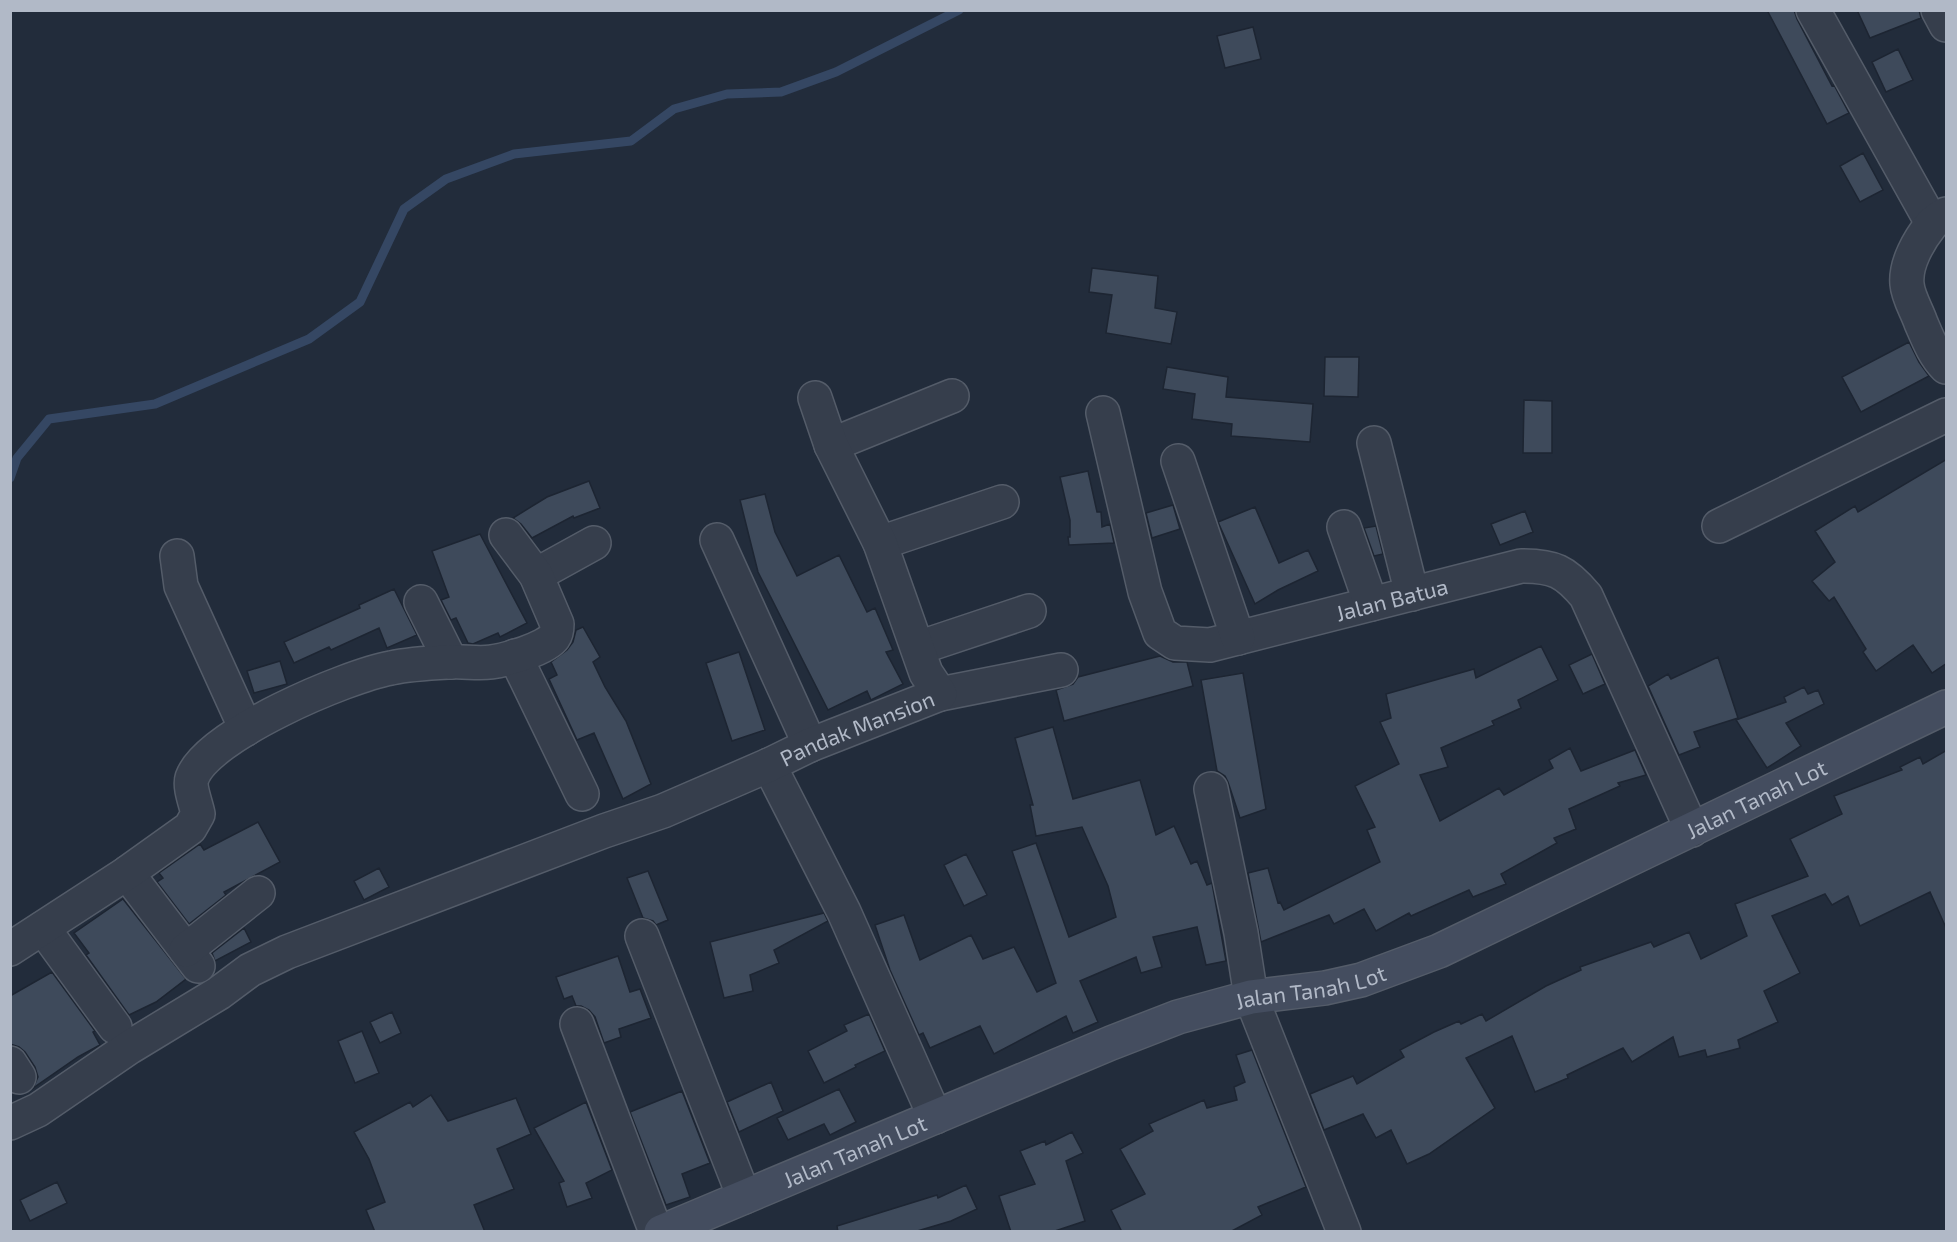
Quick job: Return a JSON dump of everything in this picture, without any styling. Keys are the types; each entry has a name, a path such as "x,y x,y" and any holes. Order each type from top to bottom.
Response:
{"main road":[{"name":"Jalan Tanah Lot","path":"661,1232 1178,1017 1251,997 1325,988 1384,972 1439,951 1947,707"}],"street":[{"path":"1814,10 1940,219 1913,255 1907,275 1907,286 1937,358 1947,367"},
{"path":"1938,10 1947,25"},
{"path":"831,445 952,396"},
{"name":"Pandak Mansion","path":"815,398 831,445 880,543 926,673 940,694 810,745 769,765 844,912 935,1117"},
{"name":"Jalan Batua","path":"1103,413 1144,592 1160,633 1175,643 1210,645 1521,566 1542,566 1559,571 1571,578 1586,596 1692,830"},
{"path":"1719,526 1947,415"},
{"path":"1374,444 1412,594"},
{"path":"1178,461 1238,638"},
{"path":"880,543 1002,502"},
{"path":"1344,527 1371,604"},
{"path":"10,949 127,873 190,828 198,814 191,781 198,767 221,746 246,729 308,696 391,668 451,662 490,662 515,656 552,640 557,624 536,575 507,535"},
{"path":"717,540 810,745"},
{"path":"536,575 594,543"},
{"path":"177,556 181,586 246,729"},
{"path":"421,602 451,662"},
{"path":"918,648 1029,611"},
{"path":"515,656 582,794"},
{"path":"940,694 1061,670"},
{"path":"10,1123 38,1110 130,1047 219,993 250,970 287,952 603,831 663,811 769,765"},
{"path":"1211,789 1241,933 1251,997 1344,1232"},
{"path":"127,873 192,958 258,893"},
{"path":"43,928 115,1028"},
{"path":"642,936 744,1197"},
{"path":"577,1024 656,1232"}],"building":[{"path":"1767,10 1794,10 1832,86 1834,85 1849,113 1827,124"},
{"path":"1857,10 1919,10 1921,18 1870,38"},
{"path":"1253,27 1261,59 1225,68 1217,36"},
{"path":"1898,49 1913,80 1886,92 1872,62"},
{"path":"1863,153 1883,190 1860,202 1840,166"},
{"path":"1092,268 1158,276 1155,308 1177,312 1171,344 1106,333 1112,295 1089,292"},
{"path":"1909,342 1929,376 1861,412 1842,377"},
{"path":"1325,357 1359,357 1358,397 1324,396"},
{"path":"1167,367 1228,377 1226,397 1313,404 1310,442 1231,436 1232,424 1192,419 1195,394 1163,389"},
{"path":"1524,400 1552,401 1552,453 1523,453"},
{"path":"1947,459 1947,663 1932,673 1913,645 1876,671 1863,652 1866,649 1834,597 1829,601 1812,581 1835,562 1815,531 1855,506 1858,512"},
{"path":"1088,471 1097,512 1101,512 1102,527 1110,524 1114,543 1069,545 1070,520 1060,477"},
{"path":"589,481 600,508 574,518 573,516 532,538 513,518 547,497"},
{"path":"765,494 775,532 797,576 839,555 867,612 875,608 893,650 886,652 903,684 871,700 867,691 828,710 758,572 740,500"},
{"path":"1173,505 1180,529 1152,538 1146,513"},
{"path":"1255,507 1279,563 1308,550 1318,571 1255,604 1218,522"},
{"path":"1525,511 1533,532 1500,545 1491,524"},
{"path":"1376,526 1383,554 1374,556 1364,528"},
{"path":"480,534 527,623 500,637 498,633 473,644 468,643 456,618 451,620 441,600 449,597 432,551"},
{"path":"394,589 417,635 387,648 379,628 331,650 329,647 294,663 284,642 360,608 359,605"},
{"path":"583,627 600,657 593,662 626,721 651,784 623,799 594,733 577,740 549,679 557,675 551,662 567,650 573,642 576,630"},
{"path":"1541,646 1558,680 1518,700 1521,708 1492,721 1494,725 1441,748 1448,767 1420,775 1440,821 1499,788 1504,795 1553,768 1549,760 1570,748 1581,771 1635,750 1646,775 1618,783 1620,786 1569,809 1576,829 1554,838 1557,843 1501,874 1506,884 1473,897 1469,890 1411,916 1409,913 1376,931 1364,909 1334,924 1329,915 1261,942 1248,873 1268,868 1278,903 1280,902 1284,910 1380,862 1367,830 1375,827 1355,786 1399,764 1380,722 1391,718 1386,694 1474,669 1476,678"},
{"path":"739,652 765,730 732,741 706,663"},
{"path":"1592,654 1605,684 1583,694 1569,665"},
{"path":"1160,656 1173,662 1187,662 1193,686 1064,721 1056,690 1073,684 1078,677"},
{"path":"1718,657 1738,718 1694,732 1700,747 1679,755 1648,686 1668,674 1671,679"},
{"path":"280,661 287,684 254,693 247,671"},
{"path":"1243,673 1266,809 1240,818 1228,782 1225,776 1217,771 1201,680"},
{"path":"1804,687 1808,694 1818,690 1824,704 1786,723 1801,746 1767,768 1736,720 1786,702 1784,697"},
{"path":"1053,727 1073,799 1140,780 1156,835 1174,826 1191,864 1197,861 1207,885 1212,883 1226,961 1206,965 1197,927 1153,937 1162,967 1141,973 1136,957 1080,981 1098,1022 1073,1033 1066,1016 994,1054 980,1026 930,1048 923,1033 919,1035 890,970 875,925 904,915 920,960 971,935 983,959 1014,947 1037,992 1056,983 1012,851 1036,843 1069,937 1116,917 1108,886 1082,827 1036,836 1030,805 1033,805 1015,738"},
{"path":"1947,750 1947,930 1930,892 1860,926 1848,896 1832,905 1825,894 1772,916 1800,973 1764,991 1778,1022 1738,1040 1740,1048 1707,1057 1705,1050 1679,1057 1673,1037 1632,1062 1623,1048 1567,1075 1568,1078 1535,1092 1512,1036 1466,1058 1495,1108 1429,1154 1407,1164 1391,1130 1376,1138 1363,1114 1324,1130 1310,1094 1353,1076 1357,1084 1404,1057 1400,1050 1434,1032 1459,1021 1461,1024 1482,1014 1486,1021 1546,986 1581,970 1580,967 1651,942 1654,947 1689,932 1701,959 1747,936 1735,904 1808,876 1790,839 1842,814 1834,796 1902,770 1900,767 1920,757 1923,764"},
{"path":"258,822 280,862 224,892 226,895 189,924 157,882 163,878 159,873 200,844 204,850"},
{"path":"966,854 987,895 964,906 944,865"},
{"path":"379,868 389,887 364,900 354,881"},
{"path":"648,871 668,920 656,925 653,921 643,918 627,878"},
{"path":"123,899 186,979 156,1002 129,1015 86,955 89,953 74,933"},
{"path":"824,913 828,921 774,950 779,963 750,975 753,991 724,998 710,942"},
{"path":"244,928 251,942 215,961 212,953"},
{"path":"618,956 630,992 640,989 651,1018 619,1029 621,1037 604,1043 595,1017 589,1010 576,1006 572,996 564,999 556,977"},
{"path":"52,972 95,1031 93,1032 100,1045 33,1088 38,1077 35,1067 25,1052 10,1044 10,996"},
{"path":"392,1012 401,1033 380,1043 370,1022"},
{"path":"869,1014 885,1051 824,1083 808,1051 847,1031 844,1025"},
{"path":"362,1031 379,1073 355,1083 338,1041"},
{"path":"1252,1050 1306,1187 1258,1207 1262,1215 1230,1232 1122,1232 1111,1210 1145,1194 1120,1149 1153,1131 1149,1124 1204,1100 1207,1108 1237,1100 1234,1087 1245,1082 1236,1055"},
{"path":"771,1082 783,1111 739,1132 727,1102"},
{"path":"839,1089 856,1122 830,1135 824,1124 788,1140 777,1118"},
{"path":"682,1091 710,1163 682,1174 690,1197 666,1205 630,1112"},
{"path":"431,1095 448,1121 516,1098 531,1134 497,1149 514,1189 474,1205 485,1232 375,1232 366,1210 385,1202 369,1159 354,1132 410,1102 413,1107"},
{"path":"586,1102 612,1170 586,1183 592,1198 567,1207 559,1183 564,1181 534,1128"},
{"path":"1072,1132 1083,1153 1066,1161 1085,1221 1052,1232 1011,1232 999,1196 1035,1184 1020,1151 1045,1141 1046,1145"},
{"path":"57,1182 67,1203 30,1221 20,1200"},
{"path":"966,1185 977,1209 951,1221 914,1232 838,1232 837,1226 937,1195 938,1198"}],"waterway":[{"path":"10,478 17,458 49,419 155,404 309,339 360,302 404,209 446,179 514,154 631,141 674,109 727,94 781,92 836,72 959,10"}]}
